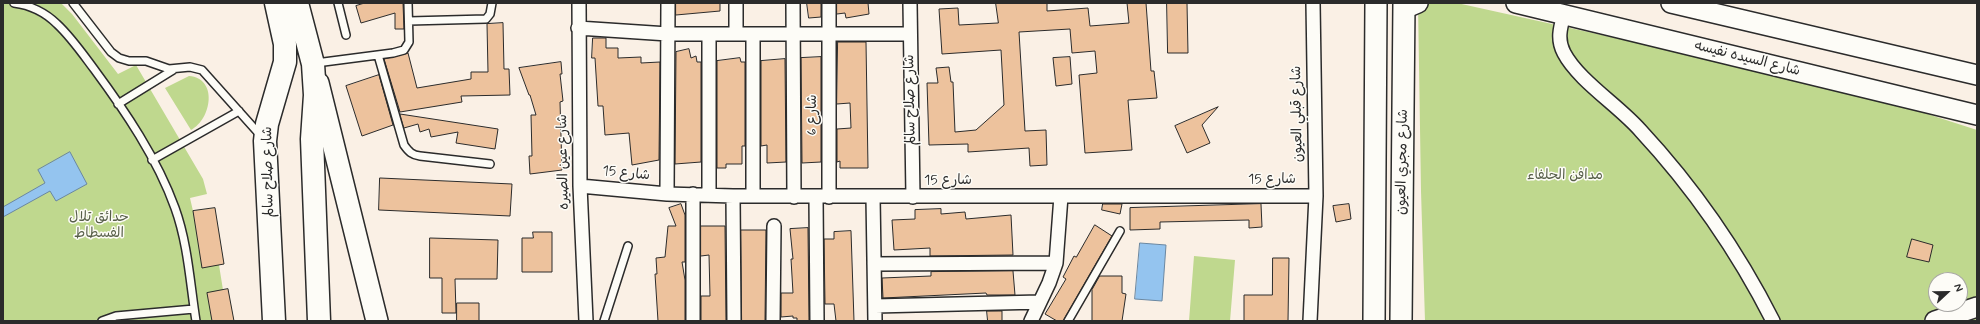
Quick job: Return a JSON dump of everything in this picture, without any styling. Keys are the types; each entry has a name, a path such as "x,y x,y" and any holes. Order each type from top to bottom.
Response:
{"highway":[{"name":"شارع صلاح سالم","path":"274,321 265,141 267,124 285,62 286,44 276,3"},
{"path":"297,3 313,64 315,95 312,139 319,321"}],"main road":[{"name":"شارع مجري العيون","path":"1374,321 1376,3"},
{"name":"شارع مجري العيون","path":"1401,321 1409,5"},
{"path":"313,64 377,321"}],"street":[{"name":"شارع عين الصيره","path":"579,3 580,186 586,321"},
{"path":"667,194 668,3"},
{"path":"736,3 736,34"},
{"path":"793,3 794,196"},
{"name":"شارع 6","path":"817,321 823,197 829,3"},
{"name":"شارع صلاح سالم","path":"910,3 913,197"},
{"name":"شارع قبلي العيون","path":"1310,321 1316,196 1313,3"},
{"name":"شارع السيده نفيسه","path":"1516,3 1977,115"},
{"path":"1671,3 1977,75"},
{"path":"1564,15 1559,36 1563,51 1567,58 1592,84 1640,129 1679,175 1716,225 1751,277 1773,321"},
{"path":"578,28 668,34 910,34"},
{"path":"709,34 709,195"},
{"path":"753,34 753,196"},
{"name":"شارع 15","path":"580,186 667,194 734,196 1316,196"},
{"path":"693,194 693,321"},
{"path":"734,196 734,321"},
{"path":"1031,321 1049,283 1056,263 1061,196"},
{"path":"873,197 875,321"},
{"path":"774,226 774,321"},
{"path":"874,264 1056,263"},
{"path":"875,306 1040,302"},
{"path":"1936,321 1977,307"}],"lane":[{"path":"14,3 39,11 57,23 83,54 118,104 152,160 168,191 180,224 196,321"},
{"path":"73,3 114,56 124,60 146,60 173,70"},
{"path":"338,3 346,35"},
{"path":"313,64 393,53 404,50 409,42 408,3"},
{"path":"409,21 486,19 490,14 492,3"},
{"path":"378,55 402,138 408,151 414,155 420,156 490,164"},
{"path":"118,104 173,70 190,67 202,70 265,141"},
{"path":"152,160 239,111"},
{"path":"1068,321 1120,231"},
{"path":"604,321 628,246"},
{"path":"102,321 116,316 194,308"}],"green space":[{"name":"حدائق تلال الفسطاط","path":"3,3 61,3 72,14 118,74 136,65 203,179 207,194 190,198 193,211 215,208 224,264 219,265 223,290 228,289 234,321 3,321"},
{"name":"مدافن الحلفاء","path":"1418,3 1457,3 1778,74 1887,101 1977,130 1977,321 1425,321"},
{"path":"189,76 198,78 204,84 208,91 209,100 204,117 198,125 191,130 165,88"},
{"path":"1194,256 1235,260 1230,321 1189,321"}],"water":[{"path":"70,152 87,184 56,201 50,191 3,217 3,207 45,183 38,170"},
{"path":"1140,243 1166,245 1162,301 1135,299"}],"building":[{"path":"365,3 403,3 404,29 395,29 395,13 361,23 356,6"},
{"path":"676,3 720,3 720,11 676,15"},
{"path":"807,3 821,3 821,17 809,18"},
{"path":"837,3 868,3 869,14 846,18 845,13 837,14"},
{"path":"996,3 1047,3 1047,11 1088,8 1090,26 1129,23 1127,3 1146,3 1151,71 1154,71 1157,98 1128,100 1132,150 1085,153 1079,75 1097,73 1095,51 1072,53 1070,29 1019,32 1025,131 1046,130 1047,165 1030,166 1029,148 968,152 968,144 929,145 927,83 938,83 936,68 949,67 951,82 953,82 955,132 976,130 1004,105 1001,50 942,54 939,9 958,8 959,25 998,23"},
{"path":"1167,3 1187,3 1188,53 1168,53"},
{"path":"503,23 504,69 509,69 510,95 461,96 462,102 400,112 384,59 408,53 417,88 471,79 471,72 488,72 487,24"},
{"path":"593,38 606,38 606,48 618,48 618,58 641,57 641,63 660,62 659,160 632,165 629,133 605,135 603,106 598,106 595,58 592,58"},
{"path":"838,42 866,42 868,168 840,168 840,161 837,162 837,129 851,128 850,103 837,104"},
{"path":"689,49 691,58 696,56 697,62 701,62 701,162 675,164 676,52"},
{"path":"821,57 821,162 802,163 801,58"},
{"path":"1070,57 1072,84 1056,86 1053,58"},
{"path":"740,58 741,62 745,62 745,146 742,146 742,164 726,164 726,168 717,168 717,61"},
{"path":"785,59 786,162 767,163 767,145 761,146 761,61"},
{"path":"561,62 562,74 560,74 563,101 560,102 562,170 530,174 529,156 532,156 531,115 536,115 519,68"},
{"path":"379,75 393,125 362,136 346,86"},
{"path":"1218,107 1202,125 1210,143 1187,153 1175,126"},
{"path":"400,114 498,129 495,149 456,143 458,132 431,137 429,129 420,132 418,124 404,128"},
{"path":"380,178 512,184 510,216 379,210"},
{"path":"681,204 685,215 685,262 682,262 685,280 685,321 658,321 655,274 657,274 656,258 665,257 668,226 676,226 669,208"},
{"path":"1103,204 1122,204 1120,214 1102,210"},
{"path":"1261,204 1262,227 1249,228 1249,220 1160,222 1160,229 1130,230 1130,208"},
{"path":"1349,204 1351,219 1336,222 1333,206"},
{"path":"215,208 224,264 202,268 193,211"},
{"path":"941,209 941,214 965,212 966,219 1011,215 1013,255 930,256 930,248 894,250 892,220 915,219 915,210"},
{"path":"1095,225 1112,236 1063,321 1057,321 1045,314 1066,279 1063,277 1074,256 1076,257"},
{"path":"701,226 725,226 726,321 701,321 701,296 710,296 709,255 701,256"},
{"path":"808,228 809,321 797,321 797,318 793,318 793,316 781,317 781,293 793,293 791,259 793,259 790,229"},
{"path":"741,230 766,230 765,321 742,321"},
{"path":"851,231 854,321 836,321 834,304 825,304 824,239 834,239 834,232"},
{"path":"533,232 552,232 552,272 522,272 522,238 533,238"},
{"path":"430,238 498,240 497,279 455,279 456,313 442,313 442,278 430,278"},
{"path":"1912,239 1933,245 1929,262 1907,257"},
{"path":"1273,258 1289,258 1288,321 1244,321 1244,295 1272,295"},
{"path":"1013,271 1015,295 987,295 986,293 883,298 882,278 931,276 931,272"},
{"path":"1100,276 1122,276 1122,293 1126,294 1122,321 1092,321 1092,290"},
{"path":"228,289 234,321 212,321 207,293"},
{"path":"457,303 479,303 479,321 457,321"},
{"path":"987,311 1002,311 1002,321 988,321"}]}
